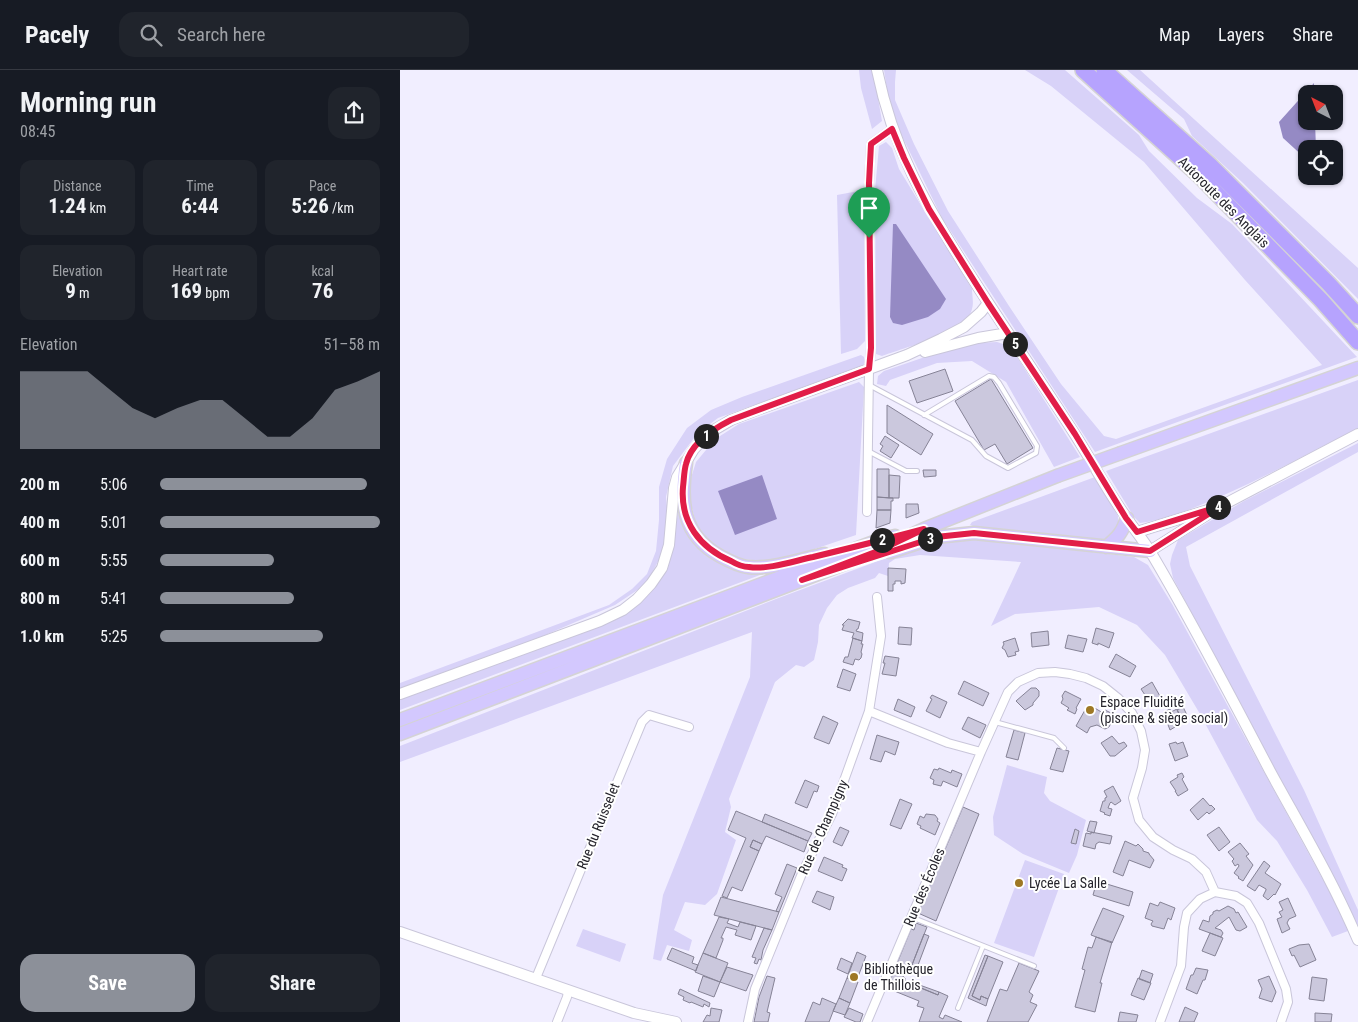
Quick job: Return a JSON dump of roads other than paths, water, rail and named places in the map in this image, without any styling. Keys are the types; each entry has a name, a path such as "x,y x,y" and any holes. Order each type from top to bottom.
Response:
{"highway":[{"name":"Autoroute des Anglais","path":"1083,70 1198,174 1321,300 1358,342"},
{"name":"Autoroute des Anglais","path":"1104,70 1210,165 1328,283 1358,316"}],"main road":[{"path":"400,734 878,551 924,529 1057,476 1358,368"},
{"path":"686,463 682,493 694,534 713,552 749,568 781,564 924,529"},
{"path":"1106,547 1124,529 1126,518"},
{"path":"802,580 936,537 954,534 974,533 1150,551"},
{"path":"400,720 880,540"}],"street":[{"path":"877,70 892,129 929,209 988,303 1075,434 1126,518 1150,551 1324,869 1358,940"},
{"path":"867,512 871,348 869,183 871,144 892,129"},
{"path":"907,356 964,327 988,303"},
{"path":"400,694 600,621 623,610 637,599 662,568 669,545 674,488 677,478 694,448 719,426 907,356 978,338 1008,333"},
{"path":"1150,551 1221,506 1358,434"},
{"path":"1137,532 1221,506"},
{"name":"Rue de Champigny","path":"748,1022 755,989 803,871 832,814 869,711 881,636 877,597"},
{"name":"Rue des Écoles","path":"868,1022 1008,692 1018,682 1038,673 1055,672 1086,678 1103,686 1132,713 1140,731 1145,750 1133,798 1139,820 1153,837 1192,859 1206,872 1215,892"},
{"path":"869,711 948,743 981,752"},
{"name":"Rue du Ruisselet","path":"536,978 642,722 649,715 688,727"},
{"path":"1160,1022 1181,966 1187,914 1200,899 1215,892 1236,896 1247,903 1259,923 1286,988 1288,1002 1281,1022"},
{"path":"400,932 634,1013 676,1022"},
{"path":"556,1022 568,990"}],"lane":[{"path":"869,385 924,415 972,440 986,456 1008,468 1036,453 1037,446 994,377 989,376 924,415"},
{"path":"868,451 906,471 917,471"},
{"path":"994,722 1054,738 1064,748"},
{"path":"913,913 983,946 1034,966"},
{"path":"958,1008 983,946"}],"place":[{"name":"Espace Fluidité (piscine & siège social)","path":"1090,710"},
{"name":"Lycée La Salle","path":"1019,883"},
{"name":"Bibliothèque de Thillois","path":"854,977"}]}
